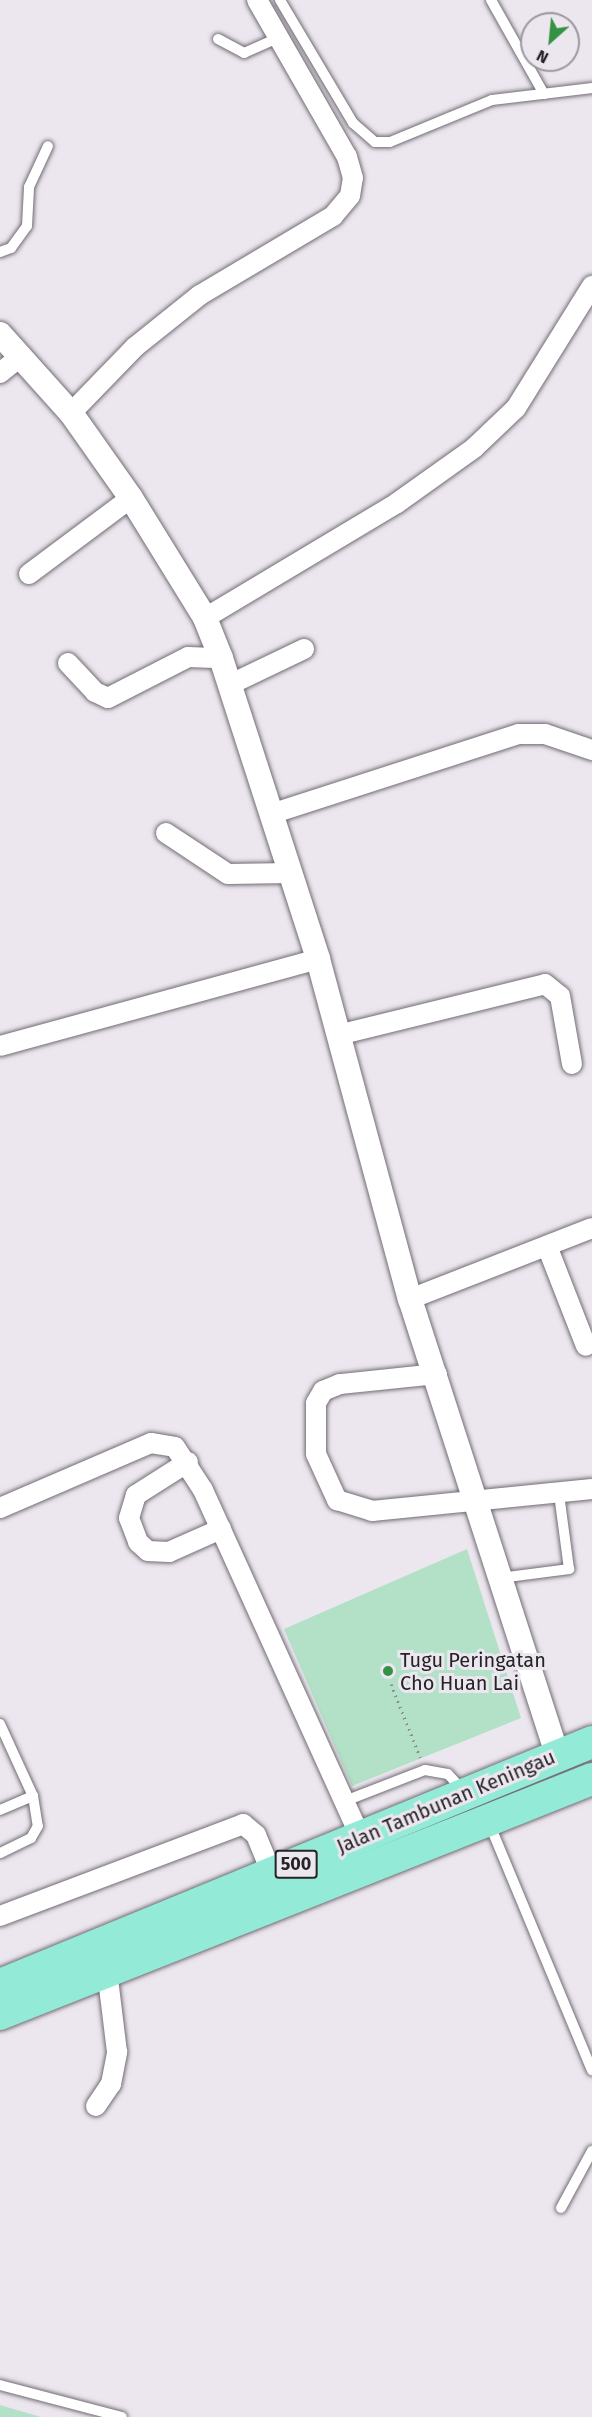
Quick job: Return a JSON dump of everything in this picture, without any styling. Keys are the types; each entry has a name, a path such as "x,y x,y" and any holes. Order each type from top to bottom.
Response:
{"main road":[{"name":"Jalan Tambunan Keningau","path":"0,1985 361,1839 592,1742"},
{"name":"Jalan Tambunan Keningau","path":"0,2014 592,1779"}],"street":[{"path":"71,413 135,347 200,295 333,216 350,196 353,178 347,157 257,0"},
{"path":"205,618 397,503 474,448 516,408 590,293"},
{"path":"0,334 22,355 71,413 130,498 205,618 221,657 273,813 318,960 410,1299 437,1374 558,1756"},
{"path":"0,373 22,355"},
{"path":"29,574 130,498"},
{"path":"231,684 304,649"},
{"path":"68,663 94,692 108,698 188,657 221,657"},
{"path":"273,813 519,734 545,734 592,750"},
{"path":"166,832 228,874 291,873"},
{"path":"0,1046 318,960"},
{"path":"338,1035 545,984 560,996 572,1064"},
{"path":"410,1299 592,1228"},
{"path":"547,1246 586,1346"},
{"path":"437,1374 340,1384 323,1391 315,1416 320,1470 337,1500 356,1510 477,1504 592,1489"},
{"path":"0,1508 158,1441 175,1447 188,1462 221,1529 361,1839"},
{"path":"188,1462 136,1495 129,1518 138,1542 148,1551 169,1552 221,1529"},
{"path":"0,1916 243,1824 256,1835 273,1874"},
{"path":"96,2106 111,2084 117,2052 107,1971"}],"lane":[{"path":"280,0 353,123 375,142 390,142 475,105 592,88"},
{"path":"491,0 544,94"},
{"path":"218,39 244,53 278,38"},
{"path":"0,252 11,248 27,226 29,187 48,146"},
{"path":"500,1578 569,1569 559,1494"},
{"path":"0,1724 33,1796 37,1832 0,1853"},
{"path":"345,1801 425,1770 448,1774 466,1794"},
{"path":"0,1810 33,1796"},
{"path":"488,1820 592,2070"},
{"path":"561,2208 592,2151"},
{"path":"0,2385 122,2417"}],"path":[{"path":"391,1684 425,1770"}],"green space":[{"path":"467,1549 521,1718 352,1786 284,1629"},
{"path":"0,2405 41,2417 0,2417"}],"place":[{"name":"Tugu Peringatan Cho Huan Lai","path":"388,1671"}]}
